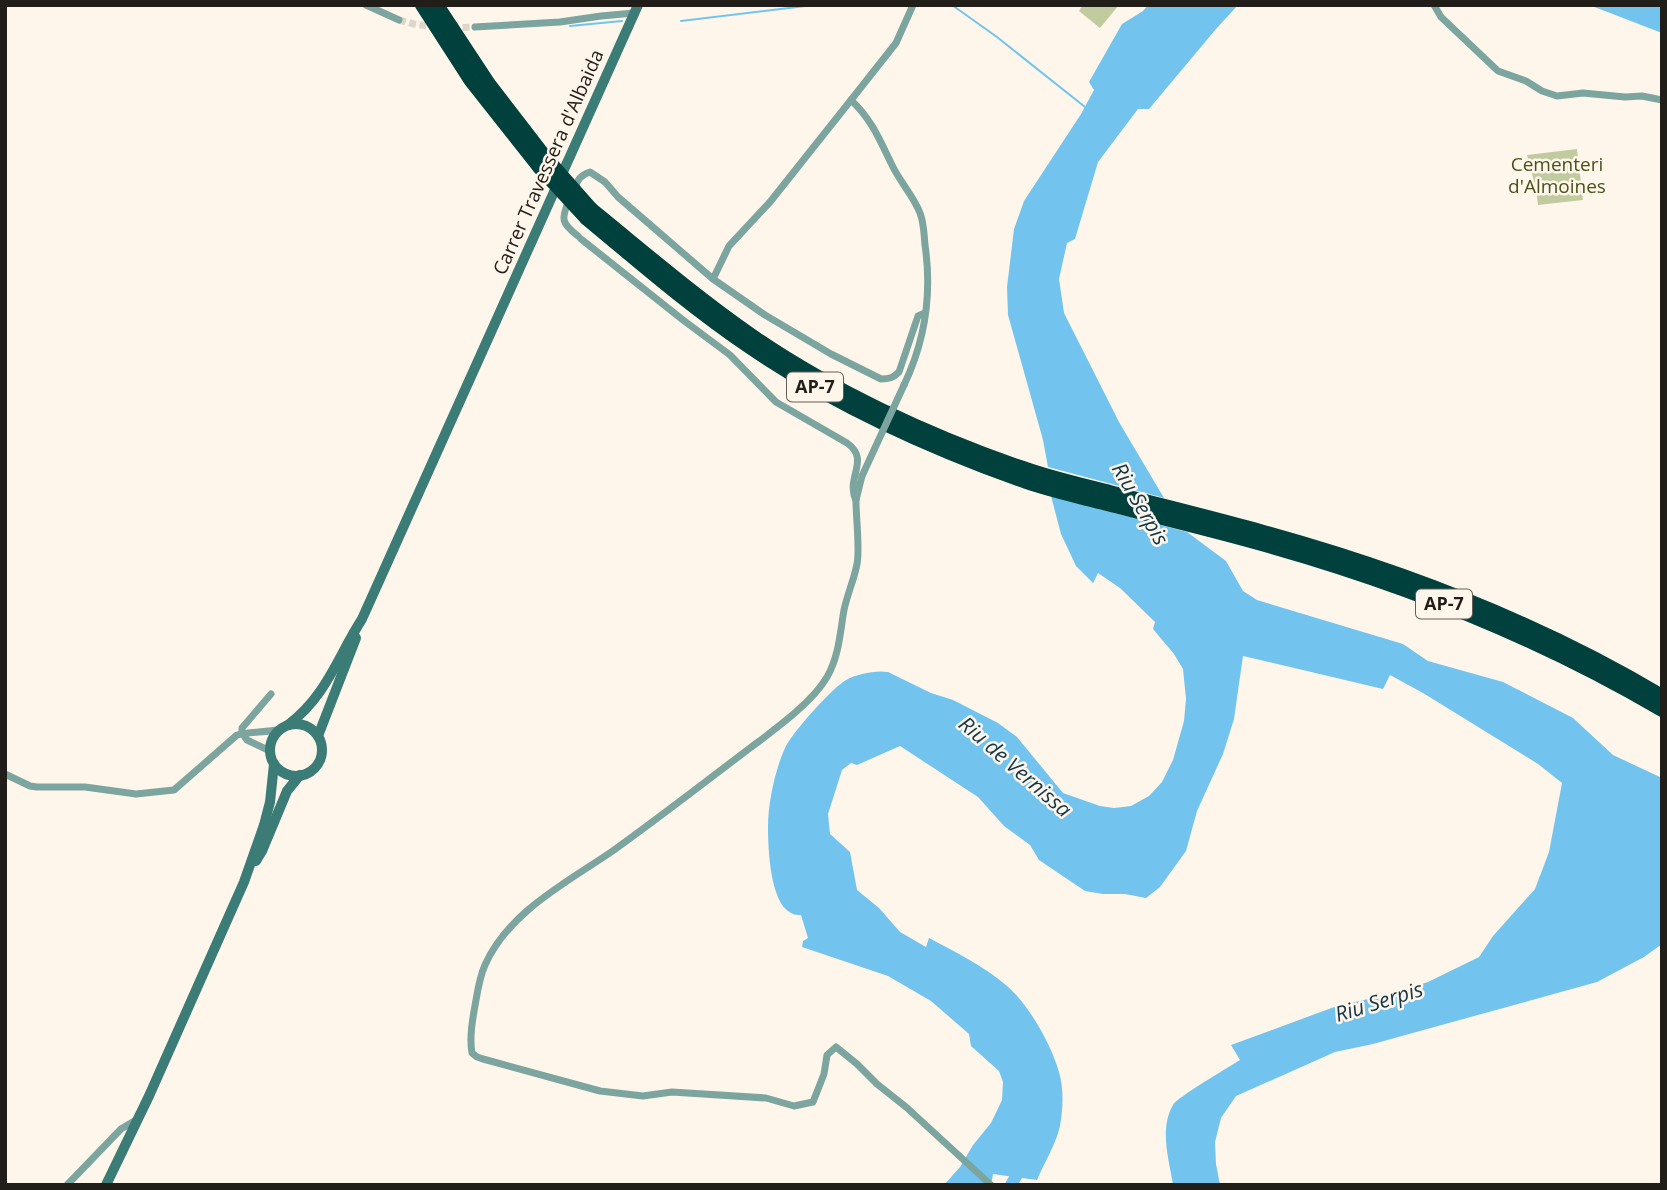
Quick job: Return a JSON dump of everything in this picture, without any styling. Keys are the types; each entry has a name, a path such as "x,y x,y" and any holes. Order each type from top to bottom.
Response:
{"highway":[{"name":"AP-7","path":"422,5 471,82 589,214 684,300 783,369 833,397 938,447 1028,483 1080,491 1330,552 1438,589 1576,649 1662,696"},
{"name":"AP-7","path":"437,5 542,162"},
{"name":"AP-7","path":"1213,525 1433,600 1542,646 1662,710"}],"main road":[{"name":"Carrer Travessera d'Albaida","path":"362,619 633,9"},
{"path":"106,1185 149,1096 244,882 271,802 274,764 270,751 271,743 275,735 311,705 326,685 348,640 362,619"},
{"path":"318,736 362,619"},
{"path":"274,764 285,773 300,775 315,768 322,753 318,736 312,730 297,724 285,727"},
{"path":"244,882 262,851 287,791 300,775"}],"street":[{"path":"366,5 400,20"},
{"path":"713,279 729,246 771,202 896,43 913,5"},
{"path":"1434,5 1441,17 1498,71 1526,81 1542,91 1557,96 1583,93 1642,96 1662,100"},
{"name":"Carrer Travessera d'Albaida","path":"475,27 560,22 633,9"},
{"path":"851,100 874,127 894,170 920,213 928,266 928,294 916,358 862,475 856,501 857,565 845,607 837,654 827,678 812,696 773,731 623,843 560,886 515,922 492,951 480,976 473,1015 471,1048 477,1057 600,1091 643,1096 672,1092 766,1098 794,1106 813,1102 824,1074 827,1055 836,1047 991,1185"},
{"path":"856,501 852,482 858,457 853,446 776,402 730,355 579,238 566,226 563,217 578,179 590,172 605,182 618,197 713,279 765,315 831,354 881,379 888,379 899,372 918,316 925,313"},
{"path":"270,751 245,737 242,728 271,694"},
{"path":"250,721 255,733"},
{"path":"5,774 37,787 85,787 136,794 174,790 228,743 255,733 285,727"},
{"path":"66,1185 121,1129 137,1120"}],"green space":[{"path":"1083,5 1119,5 1100,28 1079,11"},
{"name":"Cementeri d'Almoines","path":"1577,149 1583,200 1538,205 1527,155"}],"water":[{"path":"1148,5 1238,5 1149,109 1138,109 1098,162 1075,239 1067,243 1059,279 1064,313 1119,422 1164,498 1048,467 1008,315 1007,287 1014,229 1024,201 1081,114 1094,90 1089,82 1122,24"},
{"path":"1590,5 1662,5 1662,33 1597,8"},
{"name":"Riu Serpis","path":"1051,496 1187,532 1226,561 1243,591 1257,600 1403,644 1428,661 1503,682 1573,718 1613,755 1662,778 1662,944 1644,957 1597,982 1335,1052 1236,1096 1221,1118 1215,1142 1220,1185 1173,1185 1166,1144 1169,1114 1176,1101 1240,1060 1231,1045 1337,1006 1428,982 1479,957 1493,936 1535,889 1549,852 1562,783 1538,764 1390,675 1383,689 1243,656 1234,719 1223,754 1197,811 1186,851 1160,887 1146,898 1085,891 1039,860 1030,845 1004,826 978,797 900,746 857,765 851,763 842,770 828,814 830,834 850,852 857,890 879,908 900,932 926,947 929,938 989,972 1015,994 1045,1037 1062,1085 1060,1126 1037,1180 993,1174 991,1185 944,1185 991,1123 1002,1100 1003,1082 999,1071 971,1046 969,1034 931,1001 888,976 802,947 803,941 808,938 801,915 792,914 784,907 774,887 768,827 771,797 785,748 812,712 846,680 866,673 883,672 953,700 998,723 1017,737 1063,793 1114,808 1131,806 1149,796 1162,782 1173,760 1184,721 1186,699 1183,669 1153,629 1155,622 1120,588 1098,573 1093,583 1076,566 1061,534"}],"waterway":[{"path":"681,21 814,5"},
{"path":"952,5 1085,107"},
{"path":"570,26 622,21"},
{"name":"Riu de Vernissa","path":"1011,1185 1023,1164"}],"tunnel":[{"path":"399,20 436,27"},
{"path":"452,28 475,27"}]}
